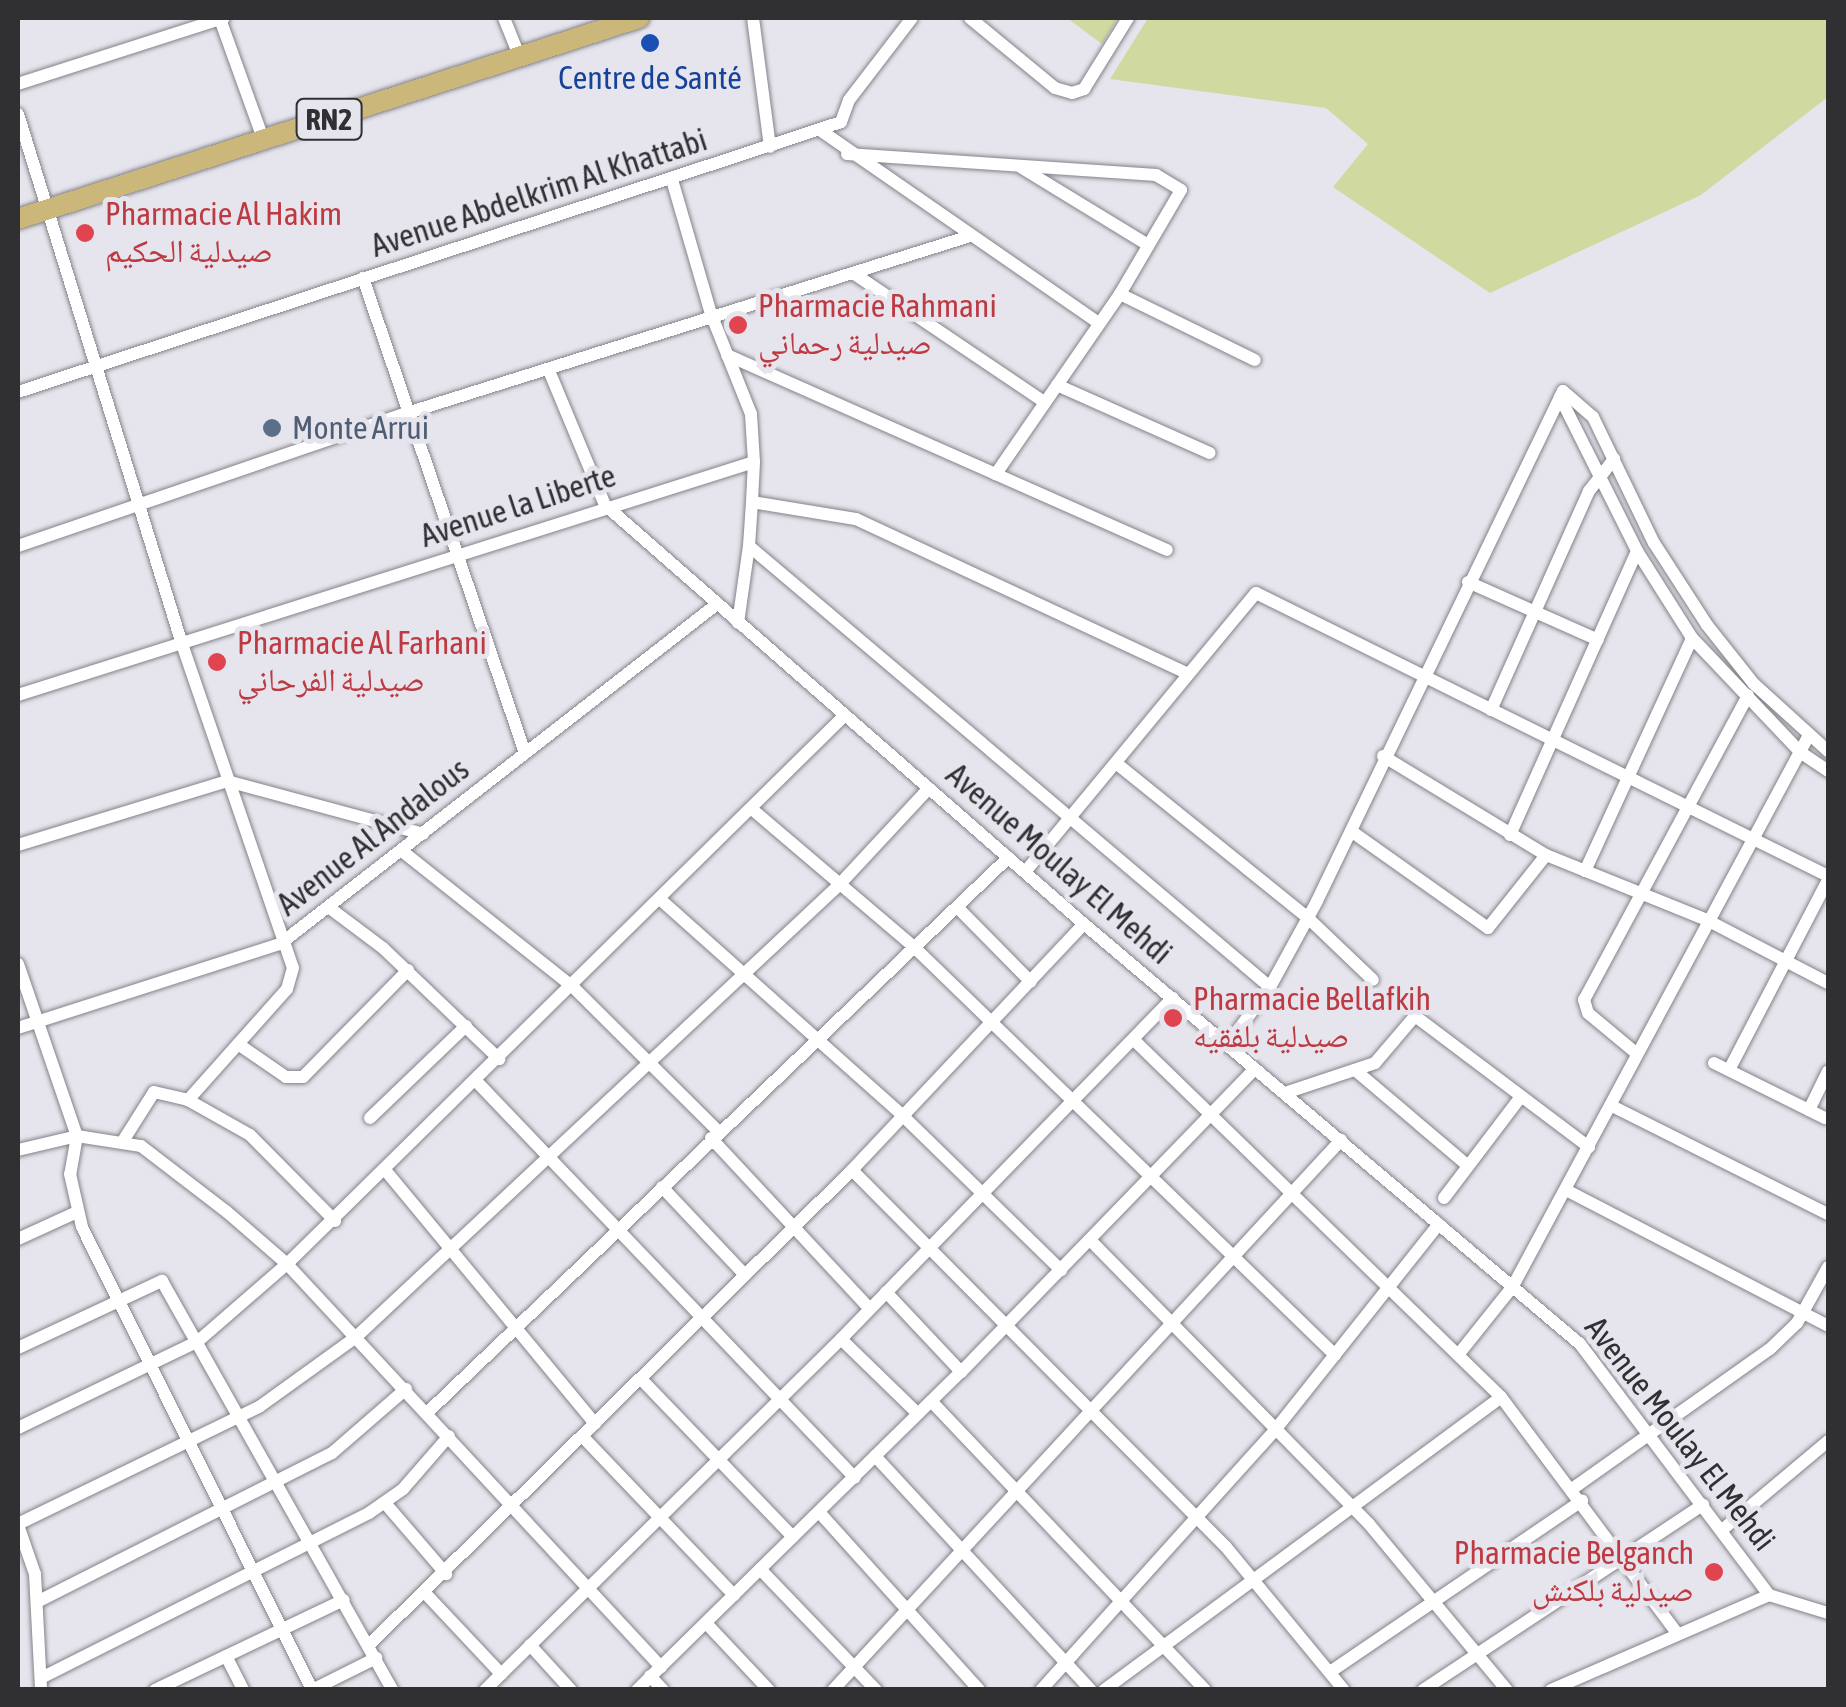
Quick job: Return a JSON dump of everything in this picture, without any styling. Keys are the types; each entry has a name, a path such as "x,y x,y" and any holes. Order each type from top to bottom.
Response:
{"main road":[{"name":"RN2","path":"18,219 640,18"}],"street":[{"path":"504,18 519,55"},
{"path":"753,18 770,147"},
{"name":"Avenue Abdelkrim Al Khattabi","path":"18,392 840,122 849,100 912,18"},
{"path":"970,18 1055,88 1072,93 1084,89 1128,18"},
{"path":"18,84 215,19 264,141"},
{"path":"18,114 182,644 280,944 293,968 291,982 188,1100"},
{"path":"820,130 847,154 1098,322"},
{"path":"847,154 1172,180 1181,190 1120,294 996,474"},
{"path":"1020,167 1148,246"},
{"path":"672,180 711,314 751,414 752,502 738,623"},
{"path":"18,546 407,413 550,373 711,314 970,236"},
{"path":"853,273 1044,402"},
{"path":"362,278 525,753"},
{"path":"1120,294 1254,360"},
{"path":"727,354 1167,550"},
{"name":"Avenue Moulay El Mehdi","path":"550,373 605,505 1084,924 1580,1344 1769,1594"},
{"path":"1057,385 1210,453"},
{"path":"1561,394 1585,406 1665,560 1754,684 1808,738 1828,751"},
{"path":"1561,394 1637,551 1692,638 1745,698 1800,752 1828,772"},
{"path":"1227,1045 1270,987 1307,917 1561,394"},
{"path":"1491,710 1600,472 1614,459"},
{"name":"Avenue la Liberte","path":"18,696 458,556 605,505 754,462"},
{"path":"752,502 856,520 1188,674"},
{"path":"749,546 1270,987"},
{"path":"1510,835 1637,551"},
{"path":"1468,582 1598,640"},
{"path":"1025,872 1256,593 1553,742 1692,805 1828,878 1729,1070"},
{"name":"Avenue Al Andalous","path":"18,1028 280,944 331,909 717,604"},
{"path":"1586,871 1692,638"},
{"path":"1636,1052 1588,1013 1584,1000 1646,893 1754,684"},
{"path":"18,1428 197,1342 335,1221 662,901 844,716"},
{"path":"1458,1355 1513,1286 1808,738"},
{"path":"1383,756 1546,855 1707,920 1828,983"},
{"path":"1116,763 1307,917 1372,980"},
{"path":"18,845 227,781 423,834"},
{"path":"450,1436 385,1503 312,1545 41,1684 39,1600 18,1524 287,1392 356,1338 839,886 929,788"},
{"path":"753,810 915,948 1335,1354"},
{"path":"1350,830 1488,928 1546,855"},
{"path":"402,851 572,986 651,1064 870,1310"},
{"path":"428,1412 1009,858"},
{"path":"662,901 903,1116 1061,1270"},
{"path":"957,906 1031,982"},
{"path":"331,909 408,970 499,1059"},
{"path":"18,964 78,1136 70,1174 77,1212 186,1444 312,1690 372,1652 582,1436 852,1170 1084,924"},
{"path":"238,1044 282,1075 303,1077 408,970"},
{"path":"485,1690 586,1586 870,1310 1173,998"},
{"path":"1285,1093 1328,1074 1375,1063 1415,1016 1589,1147"},
{"path":"370,1118 466,1026"},
{"path":"1135,1040 1501,1397 1677,1633"},
{"path":"1714,1063 1825,1118"},
{"path":"637,1690 1008,1325 1154,1178 1254,1069"},
{"path":"1355,1070 1468,1166"},
{"path":"1809,1110 1828,1071"},
{"path":"477,1082 614,1232 702,1317 854,1478"},
{"path":"124,1141 154,1092 188,1100 250,1134 335,1221"},
{"path":"1444,1198 1520,1098"},
{"path":"1612,1106 1828,1214"},
{"path":"18,1150 78,1136 124,1141 152,1152 287,1264 586,1586 656,1671 662,1690"},
{"path":"834,1690 1020,1493 1170,1322 1341,1140"},
{"path":"386,1170 595,1424"},
{"path":"852,1170 1252,1575 1344,1690"},
{"path":"662,1187 746,1275"},
{"path":"1566,1190 1828,1326"},
{"path":"18,1239 77,1212"},
{"path":"1041,1690 1275,1430 1438,1224"},
{"path":"1090,1241 1351,1506 1438,1602 1506,1690"},
{"path":"1572,1489 1770,1349 1804,1312 1828,1266"},
{"path":"18,1348 116,1298 162,1281 392,1690"},
{"path":"886,1292 961,1372"},
{"path":"840,1339 918,1414"},
{"path":"640,1378 793,1537"},
{"path":"39,1600 276,1484 360,1434 406,1389"},
{"path":"1104,1690 1252,1575 1501,1397"},
{"path":"931,1400 1206,1690"},
{"path":"582,1436 734,1595"},
{"path":"1722,1530 1828,1441"},
{"path":"875,1456 1091,1690"},
{"path":"1330,1672 1582,1501"},
{"path":"385,1503 446,1574"},
{"path":"1423,1690 1704,1505"},
{"path":"819,1512 979,1690"},
{"path":"760,1568 876,1690"},
{"path":"426,1594 501,1674"},
{"path":"1551,1690 1769,1594 1828,1612"},
{"path":"155,1690 344,1600"},
{"path":"706,1623 769,1690"},
{"path":"530,1645 571,1690"},
{"path":"226,1656 243,1690"}],"green space":[{"path":"1067,18 1118,18 1102,44"},
{"path":"1148,18 1828,18 1828,97 1701,195 1490,293 1333,187 1368,144 1326,108 1110,79"}],"place":[{"name":"Centre de Santé","path":"650,43"},
{"name":"Pharmacie Al Hakim صيدلية الحكيم","path":"85,233"},
{"name":"Pharmacie Rahmani صيدلية رحماني","path":"738,325"},
{"name":"Monte Arrui","path":"272,428"},
{"name":"Pharmacie Al Farhani صيدلية الفرحاني","path":"217,662"},
{"name":"Pharmacie Bellafkih صيدلية بلفقيه","path":"1173,1018"},
{"name":"Pharmacie Belganch صيدلية بلكنش","path":"1714,1572"}]}
